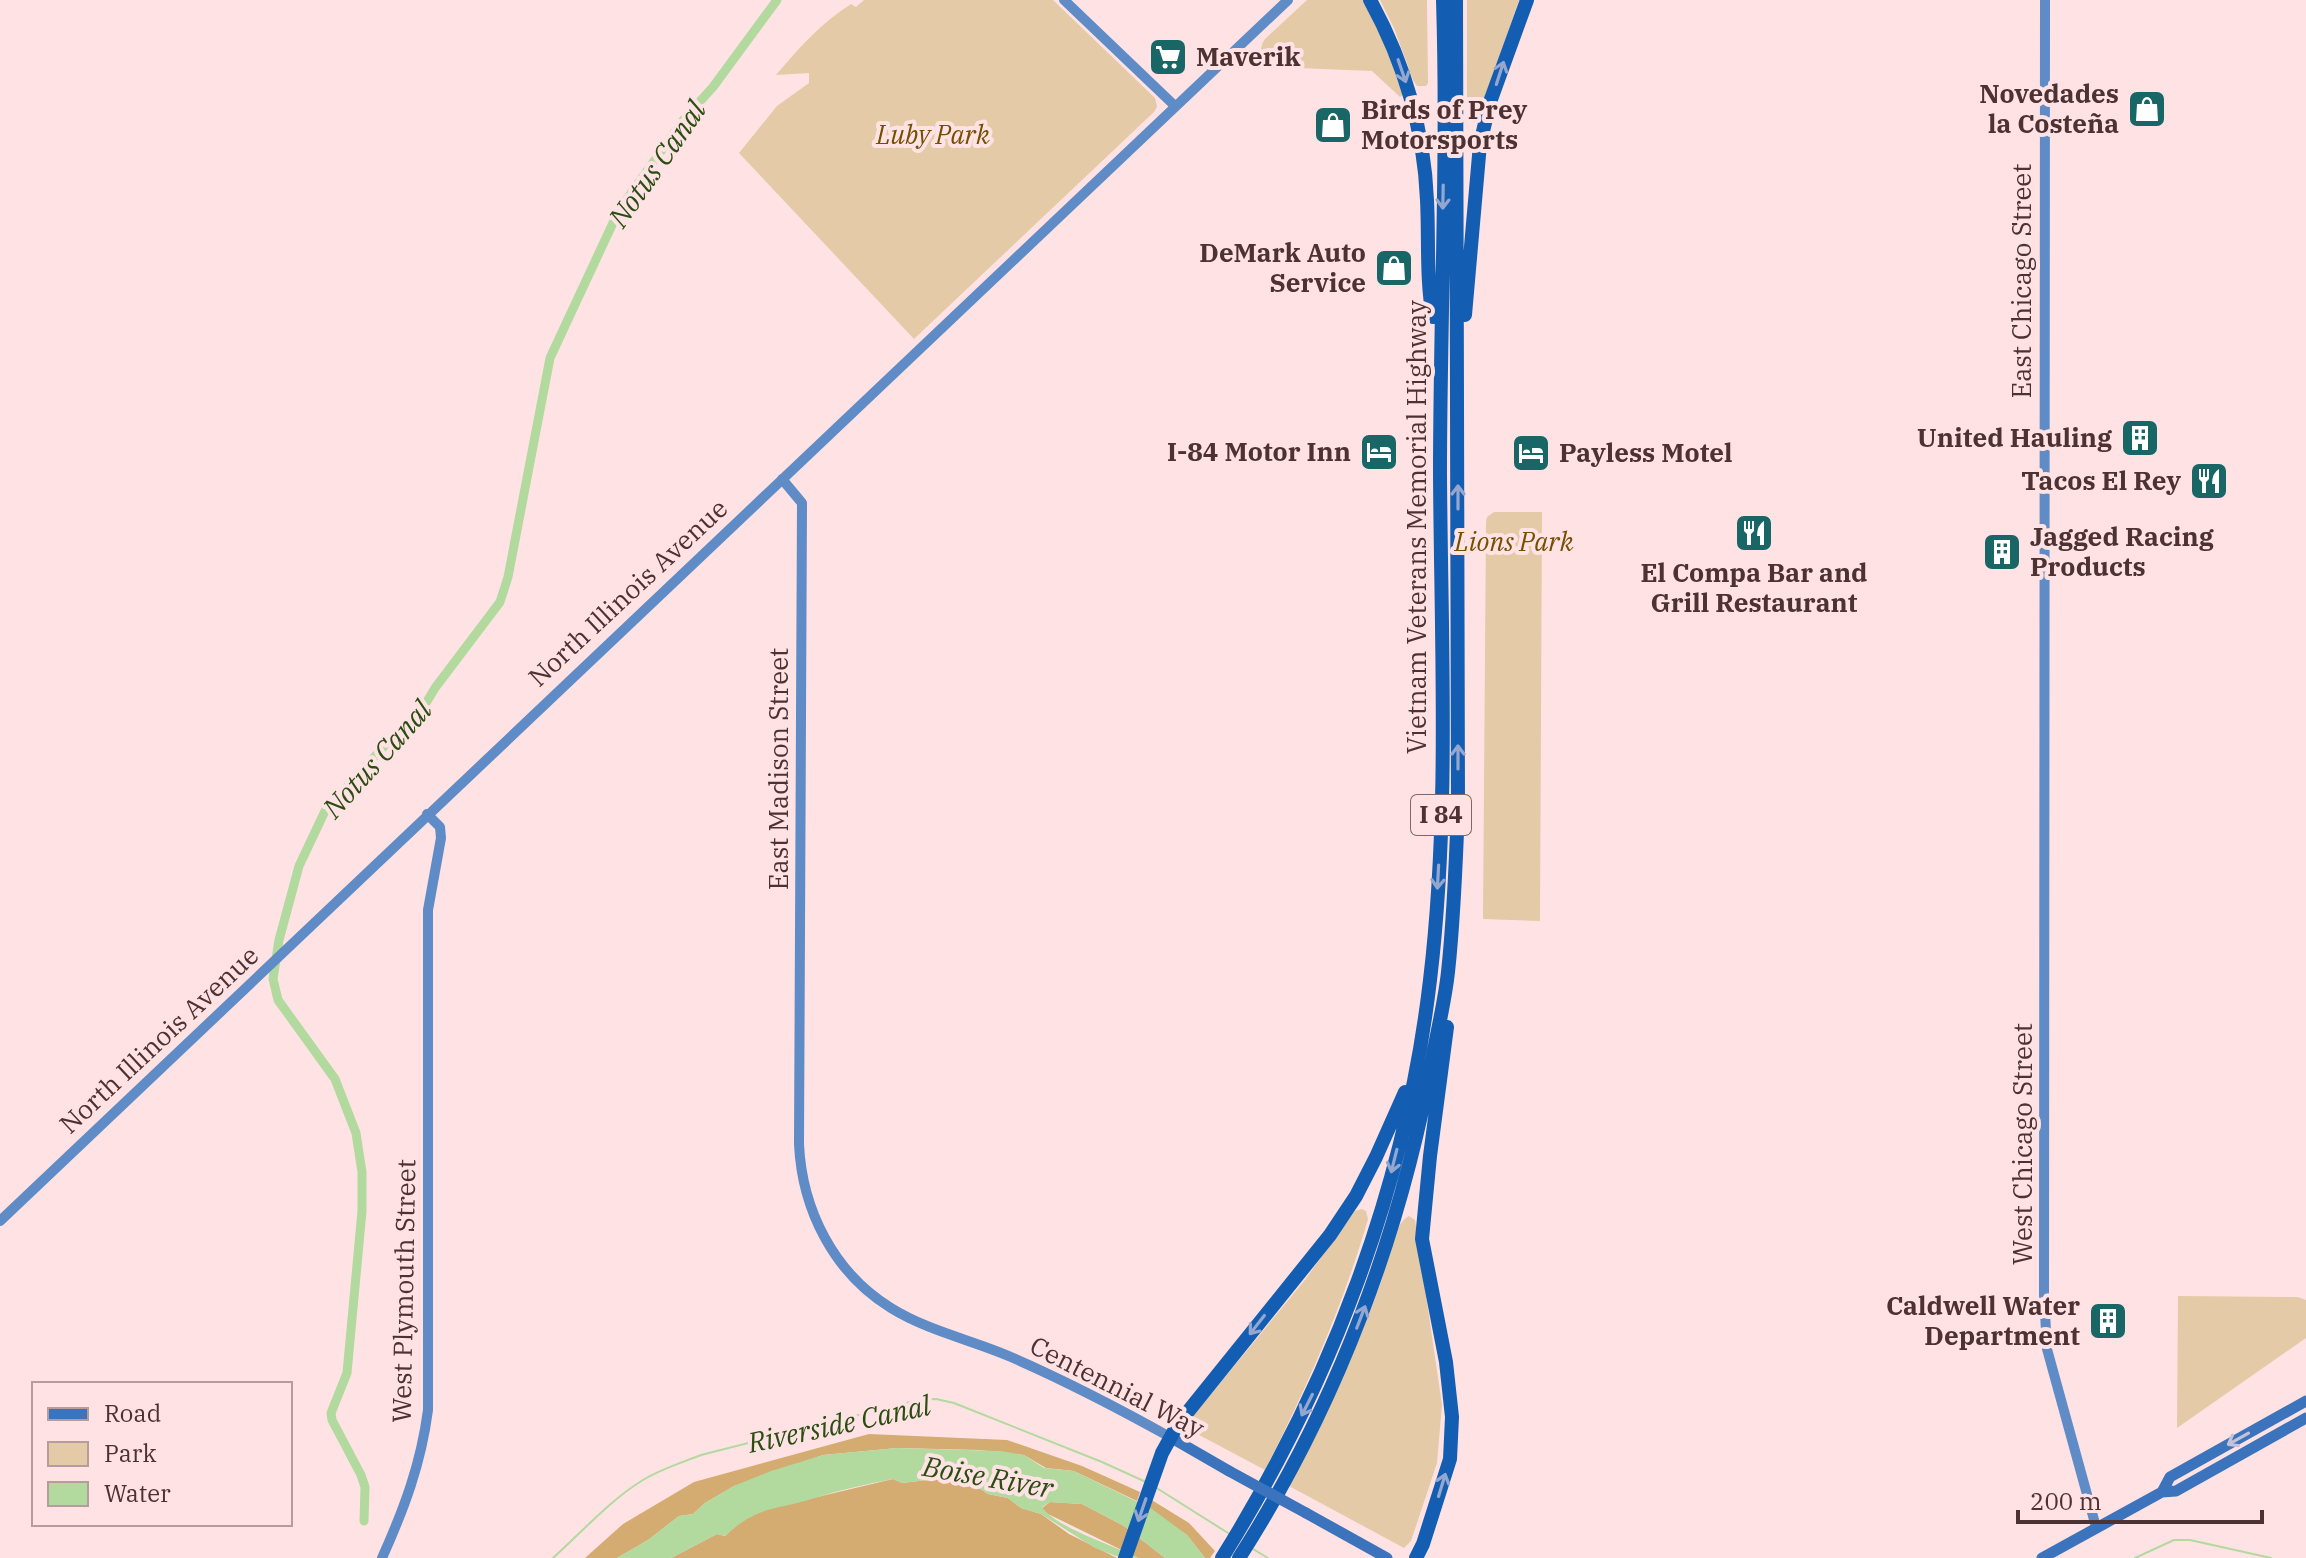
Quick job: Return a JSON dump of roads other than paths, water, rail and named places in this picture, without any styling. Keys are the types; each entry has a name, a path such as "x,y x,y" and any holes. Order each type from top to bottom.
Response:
{"highway":[{"path":"1370,0 1400,63 1419,132 1427,196 1432,309 1440,352"},
{"name":"Vietnam Veterans Memorial Highway","path":"1246,1534 1316,1389 1380,1218 1415,1070 1430,983 1441,831 1443,0"},
{"name":"Vietnam Veterans Memorial Highway","path":"1456,0 1458,371"},
{"path":"1458,371 1480,144 1490,102 1527,0"},
{"name":"I 84","path":"1222,1558 1246,1534 1294,1464 1332,1385 1377,1270 1409,1169 1424,1108 1448,975 1455,890 1458,807 1458,371"},
{"path":"1416,1558 1450,1459 1452,1417 1446,1362 1422,1239 1449,1014 1448,975"},
{"path":"1125,1558 1170,1437 1330,1235 1356,1196 1415,1070"},
{"name":"I 84","path":"1239,1558 1246,1534"}],"main road":[{"path":"2162,1492 2170,1477 2306,1401"},
{"path":"2042,1558 2162,1492 2176,1491 2306,1418"},
{"name":"Centennial Way","path":"1170,1437 1387,1558"}],"street":[{"path":"1064,0 1175,106"},
{"name":"North Illinois Avenue","path":"0,1221 1288,0"},
{"name":"East Chicago Street","path":"2045,0 2045,946"},
{"name":"East Madison Street","path":"782,479 802,503 799,1162 812,1212 833,1253"},
{"name":"West Plymouth Street","path":"382,1558 413,1487 428,1410 428,910 441,838 440,827 427,814"},
{"name":"West Chicago Street","path":"2045,946 2044,1295 2047,1349 2096,1527"},
{"name":"Centennial Way","path":"833,1253 851,1276 893,1309 1047,1373 1170,1437"}],"water":[{"name":"Boise River","path":"897,1448 1001,1451 1024,1455 1044,1468 1074,1471 1152,1509 1187,1535 1205,1558 1165,1558 1124,1526 1082,1504 1050,1502 1042,1507 1072,1529 1138,1558 1121,1558 1095,1548 1041,1514 1021,1508 1008,1498 944,1478 902,1483 893,1479 853,1487 758,1513 725,1536 717,1534 671,1558 617,1558 648,1540 679,1516 693,1514 734,1486 771,1471 823,1455"}],"waterway":[{"name":"Notus Canal","path":"364,1521 365,1487 331,1413 347,1373 362,1211 362,1172 356,1133 335,1079 278,1000 273,979 279,940 299,866 325,811 388,742 414,723 435,688 500,602 508,577 550,358 619,210 684,119 713,87 777,0"},
{"name":"Riverside Canal","path":"553,1558 619,1497 664,1469 701,1455 918,1400 936,1399 954,1403 1146,1482"},
{"name":"Riverside Canal","path":"1155,1487 1228,1533"},
{"name":"Riverside Canal","path":"2135,1558 2174,1540 2190,1540 2271,1558"},
{"name":"Riverside Canal","path":"1253,1549 1268,1558"}],"place":[{"name":"Maverik","path":"1168,57"},
{"name":"Novedades la Costeña","path":"2147,109"},
{"name":"Birds of Prey Motorsports","path":"1333,125"},
{"name":"DeMark Auto Service","path":"1394,268"},
{"name":"United Hauling","path":"2140,438"},
{"name":"I-84 Motor Inn","path":"1379,452"},
{"name":"Payless Motel","path":"1531,453"},
{"name":"Tacos El Rey","path":"2209,481"},
{"name":"El Compa Bar and Grill Restaurant","path":"1754,533"},
{"name":"Jagged Racing Products","path":"2002,552"},
{"name":"Caldwell Water Department","path":"2108,1321"}],"park label":[{"name":"Luby Park","path":"933,135"},
{"name":"Lions Park","path":"1514,542"}]}
